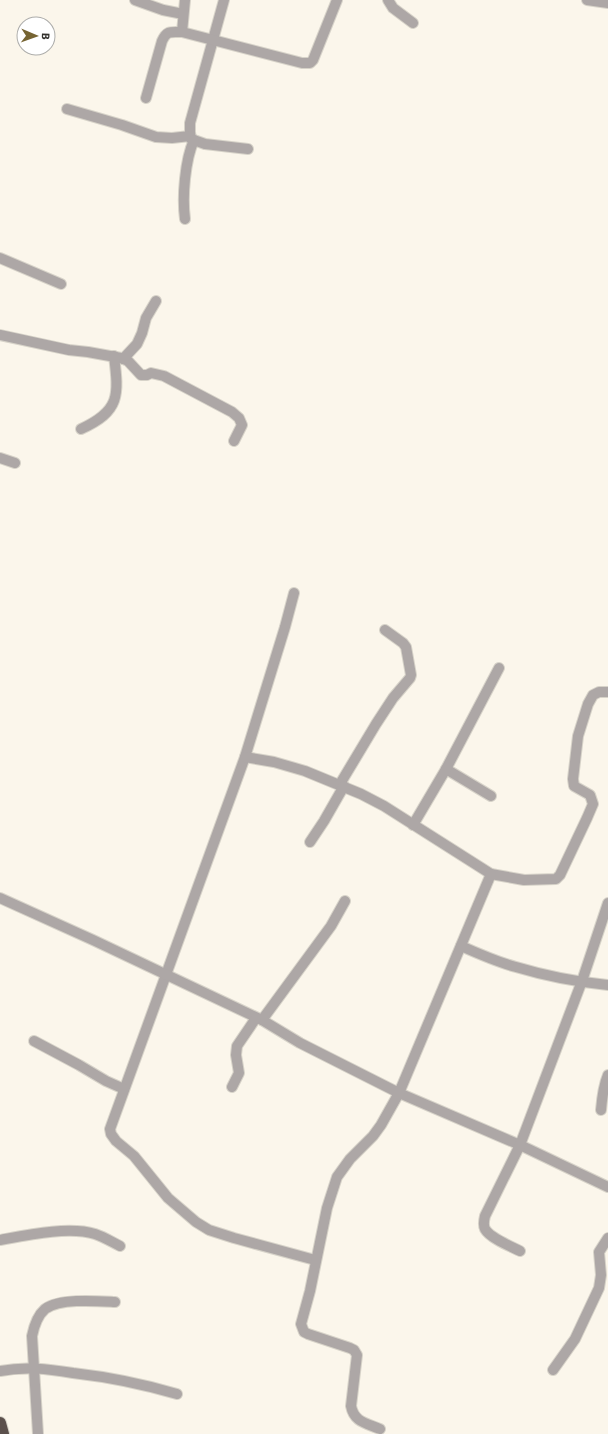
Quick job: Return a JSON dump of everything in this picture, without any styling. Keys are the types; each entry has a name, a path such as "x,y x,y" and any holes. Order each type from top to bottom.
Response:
{"highway":[{"path":"0,1423 3,1434"}],"street":[{"path":"135,0 163,10 182,14"},
{"path":"182,32 182,14 185,0"},
{"path":"185,219 183,205 192,138 190,123 224,0"},
{"path":"146,98 165,34 170,32 182,32 302,63 310,63 313,60 338,0"},
{"path":"388,0 389,4 412,24"},
{"path":"587,0 608,3"},
{"path":"67,109 122,125 156,137 192,138 205,144 248,149"},
{"path":"0,258 61,284"},
{"path":"81,430 97,422 109,410 115,399 119,358 137,344 146,318 156,301"},
{"path":"0,335 69,350 119,358 128,361 141,375 151,373 164,376 232,412 239,418 242,424 234,441"},
{"path":"0,458 15,463"},
{"path":"294,593 245,757 110,1129 111,1134 116,1141 134,1156 168,1198 196,1222 209,1230 234,1238 315,1260"},
{"path":"310,842 324,821 342,785 380,717 393,698 410,678 411,675 406,647 403,643 385,630"},
{"path":"413,825 446,769 499,668"},
{"path":"245,757 274,762 305,771 342,785 384,806 491,874 524,880 556,879 560,875 593,804 590,795 574,786 573,779 578,736 588,704 593,695 599,692 608,692"},
{"path":"446,769 491,796"},
{"path":"380,1429 356,1418 352,1413 351,1406 356,1355 354,1350 308,1334 301,1328 301,1324 310,1291 315,1260 327,1208 337,1177 350,1159 373,1136 381,1125 398,1093 491,874"},
{"path":"0,898 259,1019 300,1043 398,1093 520,1145 608,1187"},
{"path":"232,1086 239,1073 236,1055 237,1046 331,926 345,901"},
{"path":"520,1251 492,1236 484,1228 483,1223 520,1145 582,981 591,950 608,903"},
{"path":"461,946 491,959 516,967 608,986"},
{"path":"34,1041 106,1081 124,1089"},
{"path":"601,1110 602,1094 608,1076"},
{"path":"0,1240 21,1236 78,1230 96,1234 120,1246"},
{"path":"553,1370 575,1339 603,1289 599,1252 608,1238"},
{"path":"38,1434 32,1336 35,1322 46,1309 63,1302 115,1302"},
{"path":"0,1371 12,1368 33,1367 109,1378 177,1394"}]}
